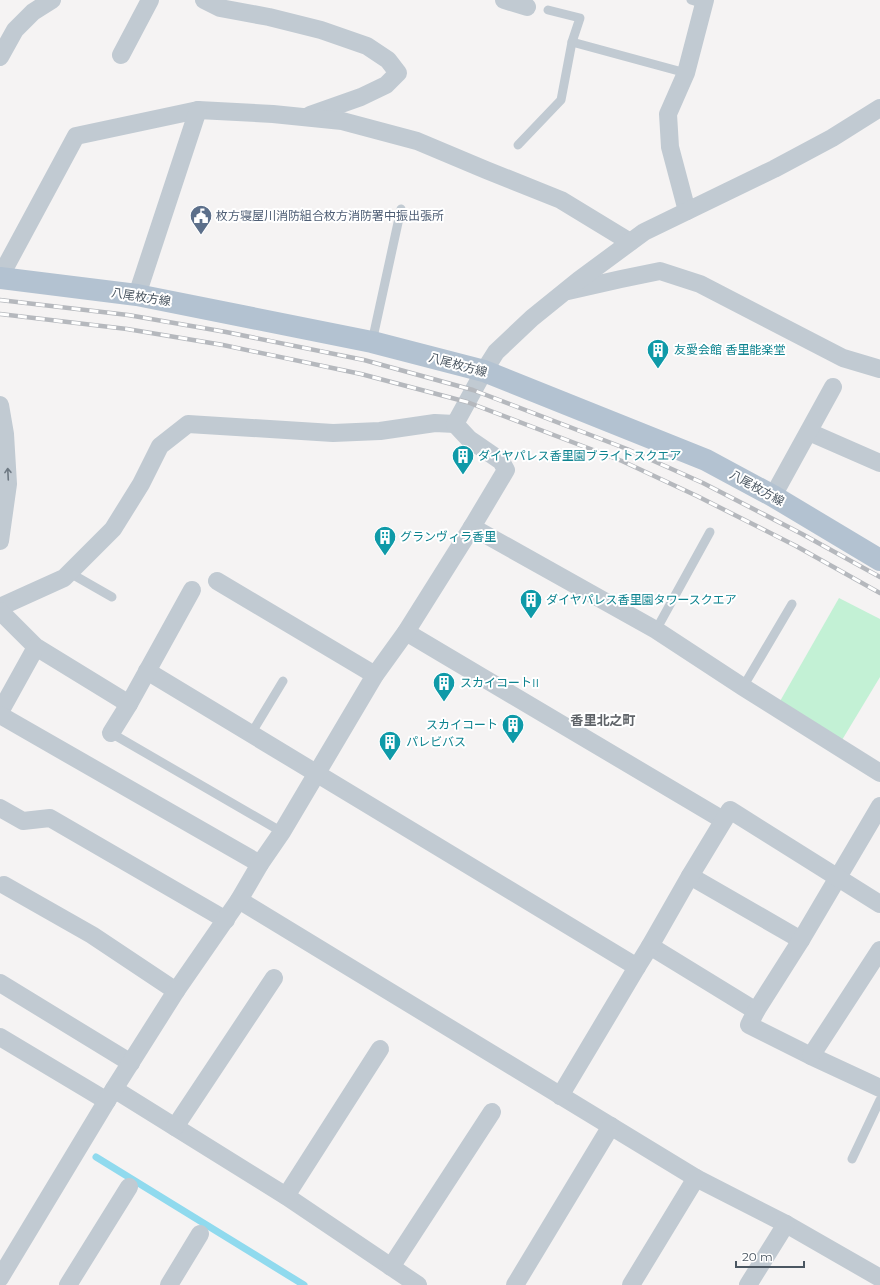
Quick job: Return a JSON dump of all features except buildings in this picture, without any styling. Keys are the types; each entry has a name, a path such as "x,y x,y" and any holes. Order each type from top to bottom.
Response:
{"main road":[{"name":"八尾枚方線","path":"0,277 137,295 372,342 484,371 706,460 773,496 880,560"}],"street":[{"path":"0,57 15,30 33,12 52,0"},
{"path":"121,55 150,0"},
{"path":"204,0 220,8 269,17 321,30 367,46 388,60 398,73 386,85 368,94 304,117"},
{"path":"504,0 527,7"},
{"path":"688,211 670,147 668,114 686,73 700,1"},
{"path":"455,424 496,352 532,318 579,280 630,242 644,232 832,138 880,108"},
{"path":"137,295 198,110"},
{"path":"0,277 76,136 198,110 342,121 417,141 561,200 630,242"},
{"path":"565,292 660,271 700,284 844,358 880,369"},
{"path":"773,496 833,387"},
{"path":"0,405 5,434 8,484 0,540"},
{"path":"0,607 64,578 70,573 112,529 141,484 160,446 188,424 333,433 380,431 435,422 455,424 469,439 501,461 506,470 406,632 375,675 282,832 260,864 239,900 176,991 110,1095 0,1278"},
{"path":"809,432 880,463"},
{"path":"472,527 656,630 743,687 880,772"},
{"path":"217,581 375,675"},
{"path":"111,733 129,704 192,590"},
{"path":"0,611 36,647 129,704"},
{"path":"406,632 723,820"},
{"path":"36,647 0,714 260,864"},
{"path":"147,671 637,967"},
{"path":"880,806 801,940 756,1011 750,1025 811,1056 880,1088"},
{"path":"0,808 23,821 50,818 226,920"},
{"path":"560,1096 730,810 880,904"},
{"path":"690,876 801,940"},
{"path":"4,885 92,935 176,991"},
{"path":"239,900 696,1178 786,1224 880,1278"},
{"path":"650,946 756,1011"},
{"path":"811,1056 880,950"},
{"path":"175,1127 274,978"},
{"path":"0,983 131,1063"},
{"path":"0,1037 110,1095 175,1127 286,1196 418,1285"},
{"path":"286,1196 380,1049"},
{"path":"391,1267 492,1112"},
{"path":"515,1285 612,1126"},
{"path":"631,1285 696,1178"},
{"path":"68,1285 128,1187"},
{"path":"748,1285 786,1224"},
{"path":"169,1285 200,1234"}],"lane":[{"path":"518,144 561,100 572,42 580,18 548,10"},
{"path":"572,42 686,73"},
{"path":"372,342 401,208"},
{"path":"656,630 710,532"},
{"path":"70,573 112,598"},
{"path":"743,687 792,604"},
{"path":"251,734 283,681"},
{"path":"111,733 282,832"},
{"path":"852,1159 880,1100"}],"green space":[{"path":"839,598 880,619 880,677 842,740 779,703"}],"waterway":[{"path":"96,1157 304,1285"}],"railway":[{"path":"0,300 128,315 226,332 364,360 473,390 627,449 703,483 802,534 880,577"},
{"path":"0,314 127,329 223,345 361,374 467,402 622,461 697,496 796,546 880,593"}],"place":[{"name":"枚方寝屋川消防組合枚方消防署中振出張所","path":"201,236"},
{"name":"友愛会館 香里能楽堂","path":"658,370"},
{"name":"ダイヤパレス香里園ブライトスクエア","path":"463,476"},
{"name":"グランヴィラ香里","path":"385,556"},
{"name":"ダイヤパレス香里園タワースクエア","path":"531,620"},
{"name":"スカイコートII","path":"444,702"},
{"name":"スカイコート","path":"513,744"},
{"name":"パレビバス","path":"390,762"}],"district":[{"name":"香里北之町","path":"603,720"}]}
